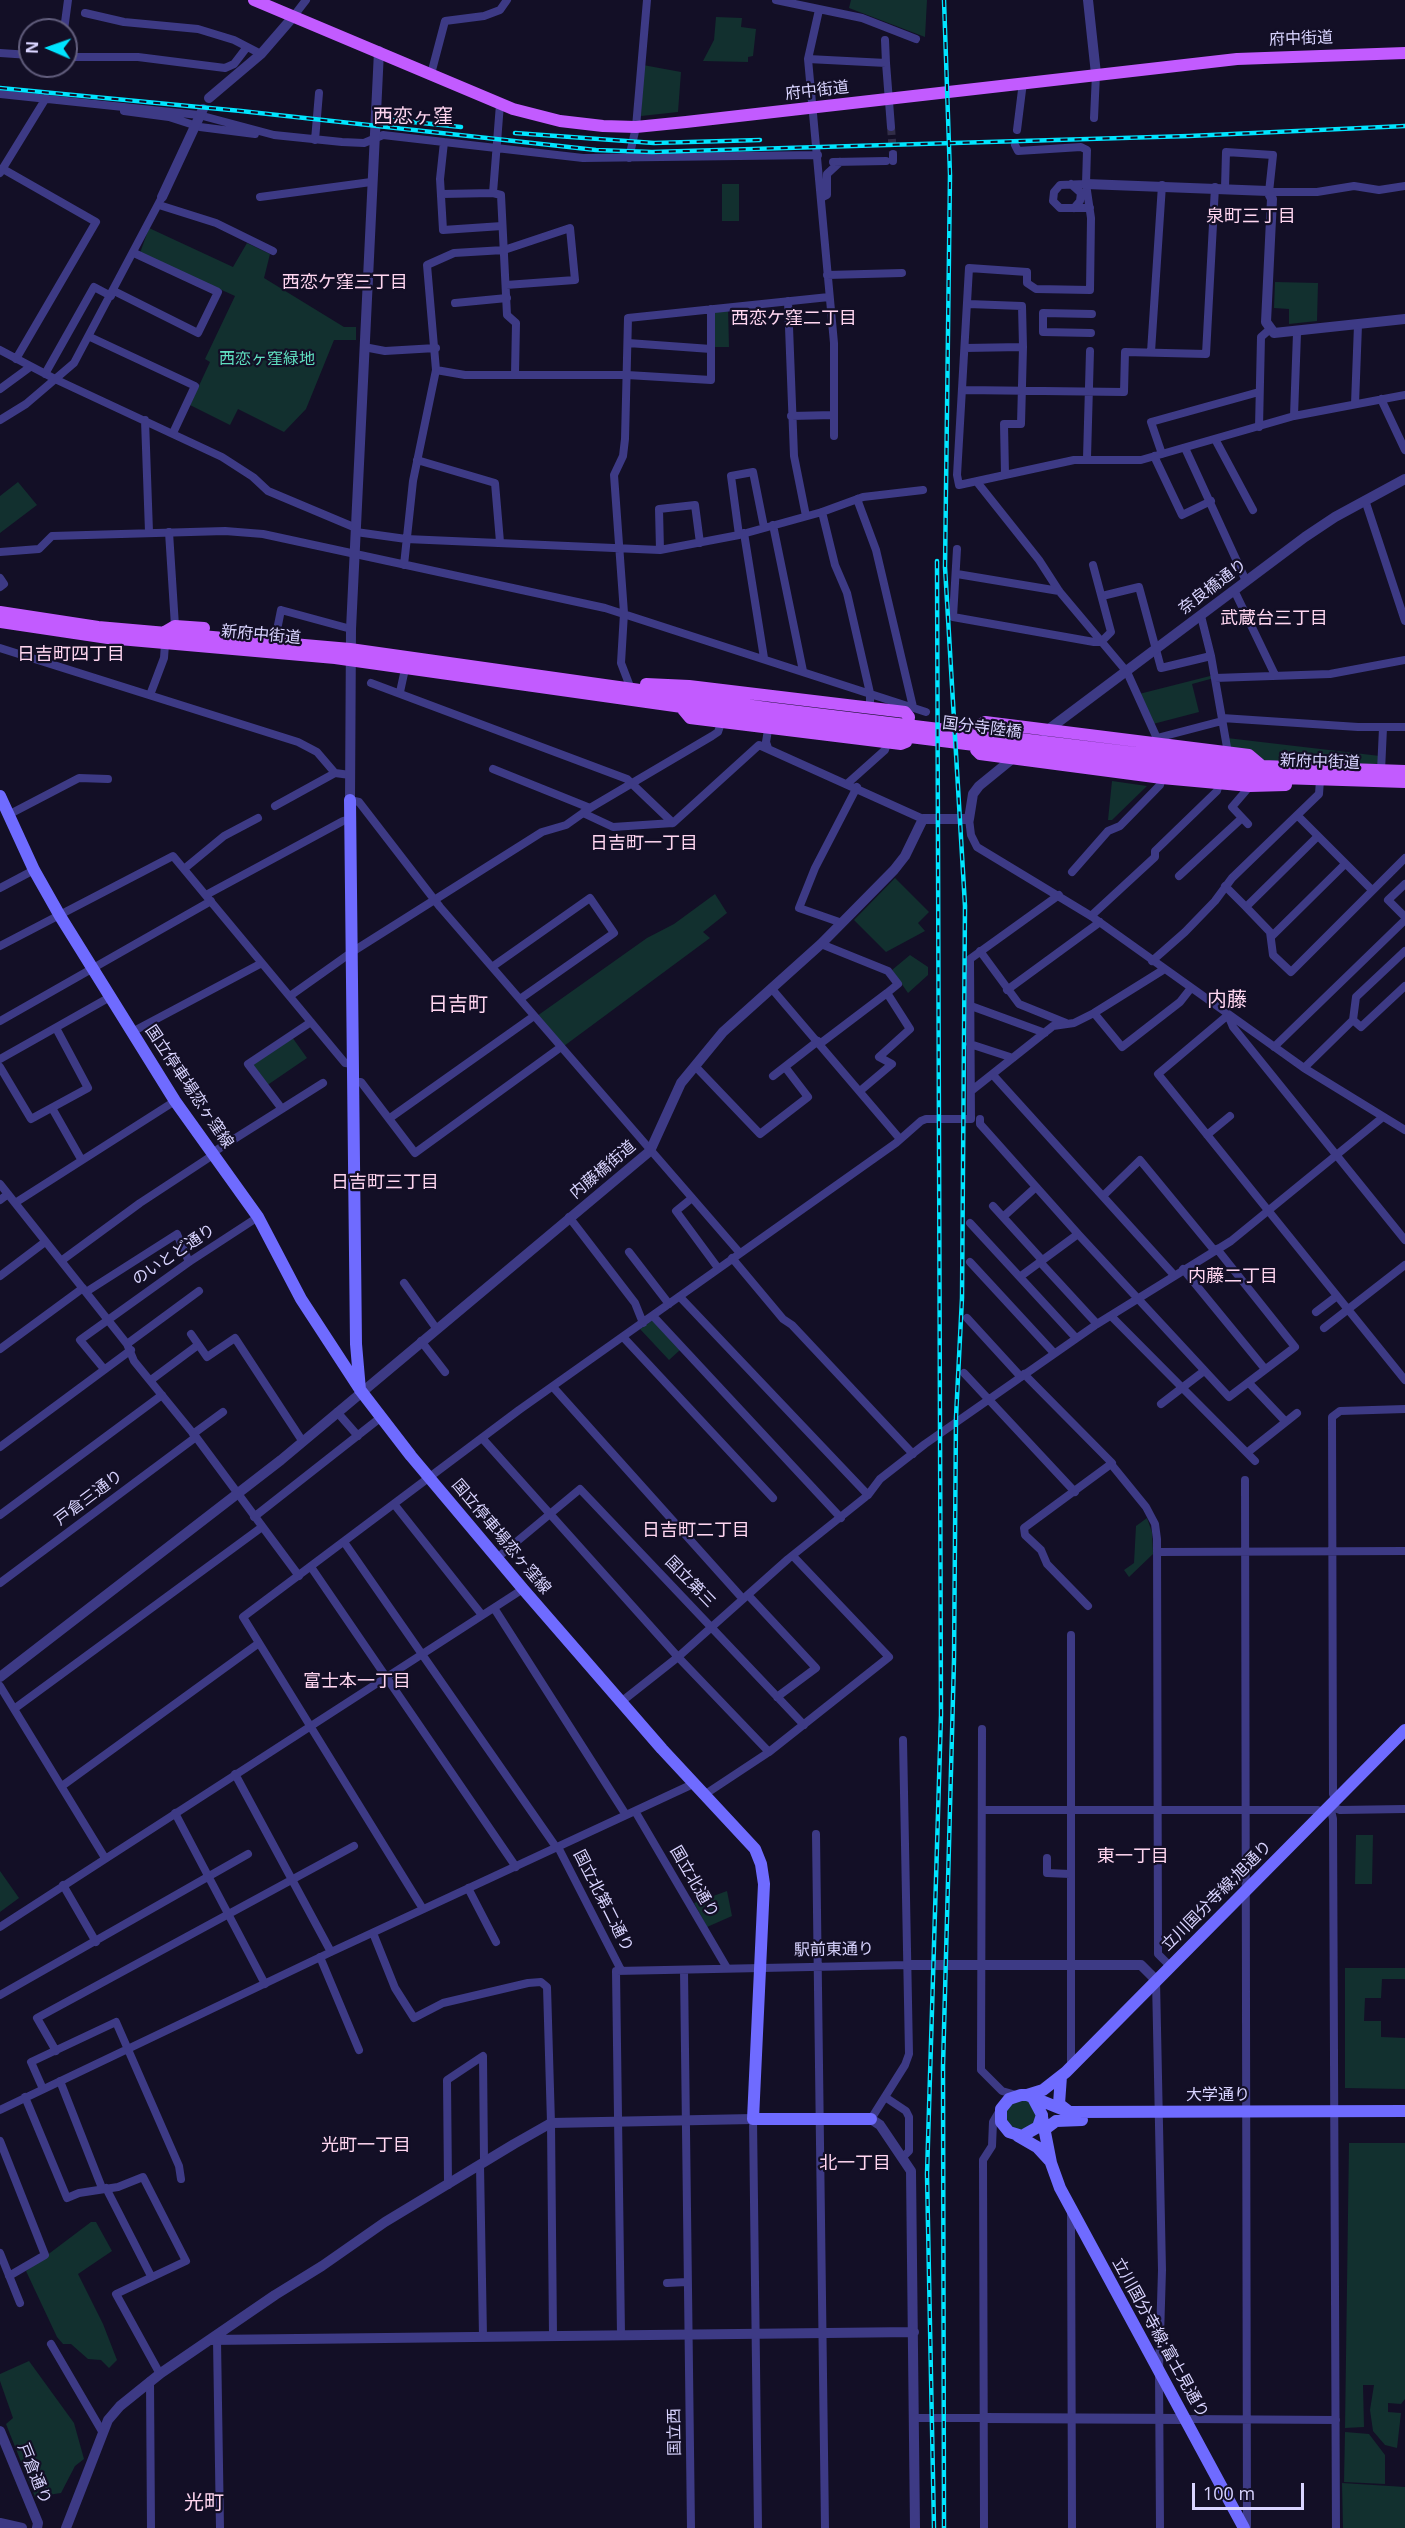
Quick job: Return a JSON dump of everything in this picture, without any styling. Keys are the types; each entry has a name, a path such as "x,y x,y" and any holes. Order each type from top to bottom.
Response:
{"main road":[{"name":"府中街道","path":"254,0 500,104 560,121 636,127 1237,59 1405,53"},
{"path":"0,605 11,608 17,615"},
{"name":"新府中街道","path":"0,612 164,639 314,646 405,669 726,713"},
{"name":"新府中街道","path":"0,622 281,653 330,657 359,655 463,670 519,684"},
{"path":"164,639 175,626 308,638 314,646"},
{"name":"新府中街道","path":"350,655 401,656 631,689 726,713"},
{"path":"631,689 640,684 689,686 908,714 906,742 886,743 768,730 726,713"},
{"name":"国分寺陸橋","path":"726,713 1232,764"},
{"path":"1232,764 1159,741 981,723 977,753 1219,784 1250,786 1297,784 1320,780"},
{"name":"新府中街道","path":"1232,764 1405,771"},
{"name":"新府中街道","path":"1232,764 1320,780 1405,782"},
{"path":"350,800 356,1344 360,1391"},
{"name":"国立停車場恋ヶ窪線","path":"3,804 34,870 60,916 175,1101 258,1218 301,1299 360,1391 523,1589 759,1857 765,1884 753,2120"},
{"path":"333,1350 346,1352 356,1344"},
{"name":"立川国分寺線;旭通り","path":"1026,2096 1050,2085 1061,2076 1405,1730"},
{"path":"1018,2136 1034,2132 1061,2076"},
{"path":"1051,2163 1051,2142 1054,2134 1069,2116 1059,2103 1061,2076"},
{"path":"1026,2096 1008,2099 1001,2109 1001,2122 1005,2128 1030,2142 1051,2163"},
{"name":"大学通り","path":"1026,2096 1046,2110 1069,2116 1335,2115 1405,2111"},
{"path":"1030,2142 1044,2130 1046,2110"},
{"name":"大学通り","path":"1335,2115 1405,2118"},
{"name":"大学通り","path":"1044,2130 1056,2121 1069,2116"},
{"path":"753,2120 871,2118"},
{"name":"立川国分寺線;富士見通り","path":"1044,2130 1051,2163 1060,2188 1246,2528"}],"street":[{"path":"66,18 68,0"},
{"path":"209,98 214,91 261,54 306,0"},
{"path":"431,74 445,21 484,16 500,10 507,0"},
{"path":"629,158 636,127 647,0"},
{"path":"776,0 862,18 916,39"},
{"path":"1088,0 1096,74 1094,118"},
{"path":"819,10 808,59 818,155 826,275 835,352 834,436"},
{"path":"85,13 124,22 198,29 234,40 261,54"},
{"path":"885,40 891,127"},
{"path":"78,57 138,57 225,68 234,63 247,47"},
{"path":"379,51 351,629 350,800 359,802 435,900 692,1198 783,1319 792,1324 913,1454"},
{"path":"0,53 18,54"},
{"path":"808,59 886,63"},
{"path":"1017,130 1023,82"},
{"path":"315,140 319,93"},
{"path":"0,94 104,104 201,117 271,135 315,140 364,143 383,135 583,158 818,155"},
{"path":"16,359 96,222 3,166 46,98"},
{"path":"104,104 109,109 186,122 201,117"},
{"path":"493,193 500,104"},
{"path":"0,420 57,380 74,363 134,253 201,117"},
{"path":"444,142 443,230 502,226"},
{"path":"1015,145 1018,151 1085,147 1088,154 1086,184 1090,208 1090,290 1036,289 1027,283 1027,272 969,268 957,482 959,485 1087,458 1142,460 1294,416 1405,395"},
{"path":"963,390 1124,392 1125,352 1206,354 1220,187 1226,152 1273,155 1269,192 1272,199 1266,322 1269,330 1281,335 1405,319"},
{"path":"821,198 826,195 827,174 837,162 891,159"},
{"path":"260,197 371,182"},
{"path":"1071,184 1081,193 1080,201 1074,208"},
{"path":"1090,208 1060,208 1053,201 1056,188 1071,184 1162,185 1269,192 1317,192 1354,186 1379,190 1405,186"},
{"path":"1152,352 1162,185"},
{"path":"442,194 493,193 501,195 507,315 516,323 515,374"},
{"path":"160,201 216,223 273,251"},
{"path":"404,565 417,460 436,370 428,265 454,253 504,250 570,228 575,280 506,285"},
{"path":"45,374 94,287 113,293 198,333 218,292 134,253"},
{"path":"826,275 902,273"},
{"path":"631,689 621,663 624,613 615,475 623,456 628,318 829,297"},
{"path":"455,303 507,298"},
{"path":"789,301 794,456 806,516"},
{"path":"968,304 1022,306 1021,424 1004,424 1005,474"},
{"path":"436,370 465,375 627,375 711,380 711,309"},
{"path":"1091,333 1043,332 1043,313 1092,314"},
{"path":"1355,404 1359,325"},
{"path":"1259,427 1261,337 1269,330"},
{"path":"1294,416 1297,333"},
{"path":"90,337 195,386 173,433"},
{"path":"628,343 711,349"},
{"path":"364,347 385,351 436,348"},
{"path":"965,348 1023,347"},
{"path":"0,350 30,367 222,457 253,477 268,491 356,530 406,539 660,550 741,534 822,512 857,499 923,490"},
{"path":"1087,458 1090,351"},
{"path":"0,389 30,367"},
{"path":"1211,501 1182,515 1158,455 1151,422 1260,392"},
{"path":"1381,399 1405,450"},
{"path":"791,416 834,415"},
{"path":"145,420 149,532"},
{"path":"1215,439 1253,510"},
{"path":"1185,448 1246,581"},
{"path":"417,460 495,483 500,542"},
{"path":"764,658 731,476 753,472 769,526 803,671"},
{"name":"奈良橋通り","path":"1047,731 1305,537 1365,500 1405,479"},
{"path":"976,482 1059,591 1127,672 1159,741 1222,720 1383,728 1405,727"},
{"path":"857,499 876,550 913,707"},
{"path":"1365,500 1405,621"},
{"path":"660,550 659,509 695,505 700,543"},
{"path":"822,512 835,565 847,593 870,693 870,708"},
{"path":"0,552 39,549 52,536 225,531 263,534 624,613 926,712"},
{"path":"169,532 175,626"},
{"path":"957,549 953,617 1101,642"},
{"path":"1093,565 1111,632 1101,642"},
{"path":"957,574 1059,591"},
{"path":"0,578 4,584 0,587"},
{"path":"1102,596 1138,587 1161,668 1211,656"},
{"path":"1234,590 1275,675"},
{"path":"276,635 281,610 351,629"},
{"path":"1201,616 1232,764"},
{"path":"150,696 164,658 164,639"},
{"path":"0,648 298,741 317,752 335,773 350,776"},
{"path":"1215,678 1330,674 1405,660"},
{"path":"400,692 405,669"},
{"path":"371,683 400,692 632,783 673,823"},
{"path":"290,996 352,952 542,832 566,825 587,810 712,736 718,732 726,713"},
{"path":"1381,771 1383,728"},
{"path":"768,730 766,742 768,748"},
{"path":"1047,731 979,786 974,794 967,819 977,847 1091,916 1163,970 1304,1068 1405,1130"},
{"path":"842,923 799,908 852,785 885,750 886,743"},
{"path":"493,769 587,810 613,827 673,823 759,745 925,819 967,819"},
{"path":"275,806 335,773"},
{"path":"3,804 79,778 108,779"},
{"path":"1072,873 1108,831 1120,826 1160,785 1162,778"},
{"path":"1152,961 1215,901 1225,886 1319,794 1320,780"},
{"path":"1091,916 1155,857 1155,851 1217,792 1219,784"},
{"path":"1179,876 1245,821 1232,807 1250,786"},
{"path":"1297,815 1372,890"},
{"path":"184,869 224,836 258,818"},
{"path":"0,1021 208,898 350,819"},
{"name":"内藤橋街道","path":"0,1677 303,1442 360,1391 650,1150 681,1083 723,1032 821,944 894,870 905,856 925,819"},
{"path":"1246,907 1317,837"},
{"path":"0,946 173,856 345,1064 353,1064"},
{"path":"1225,886 1270,932 1274,955 1291,972 1405,858"},
{"path":"1271,937 1344,864"},
{"path":"0,888 34,870"},
{"path":"1274,1047 1405,918 1388,900 1405,884"},
{"path":"1059,895 970,959 970,1091 975,1119 1137,1299 1229,1397 1295,1347 1140,1160 1103,1196"},
{"path":"492,967 590,898 614,933 520,999"},
{"path":"1007,990 1100,922"},
{"path":"773,1076 898,984 888,971 821,944"},
{"path":"980,951 1019,1004 1069,1024"},
{"path":"1304,1068 1353,1020 1356,997 1405,951"},
{"path":"132,1032 260,964"},
{"path":"970,1091 1059,1024 1069,1024 1094,1013 1163,970"},
{"path":"1353,1020 1362,1027 1405,986"},
{"path":"772,988 900,1139"},
{"path":"1094,1013 1122,1047 1180,1002 1191,988"},
{"path":"860,1091 892,1064 879,1057 910,1029 887,993"},
{"path":"0,1059 110,996"},
{"path":"971,1006 1045,1033"},
{"path":"1228,1015 1158,1074 1405,1380"},
{"path":"1228,1015 1233,1027 1405,1240"},
{"path":"390,1118 534,1016"},
{"path":"282,1109 248,1064 311,1022"},
{"path":"0,1067 31,1119 88,1088 56,1028"},
{"path":"970,1044 1013,1058"},
{"path":"353,1082 361,1082 415,1153 561,1047"},
{"path":"695,1066 760,1134 808,1097 785,1067"},
{"path":"993,1075 1174,1275"},
{"path":"61,1261 140,1203 323,1083"},
{"path":"15,1203 175,1101"},
{"path":"52,1108 81,1159"},
{"path":"1207,1135 1230,1116"},
{"path":"621,1702 678,1657 793,1556 868,1495 880,1479 925,1444 1076,1338 1215,1250 1268,1211 1383,1117"},
{"path":"423,1909 243,1617 553,1386 624,1338 735,1255 926,1119 975,1119"},
{"path":"0,1184 129,1347 134,1360 299,1576"},
{"path":"1003,1217 1036,1187"},
{"path":"0,1200 8,1194"},
{"path":"692,1198 676,1211 718,1268"},
{"path":"993,1206 1098,1324"},
{"path":"569,1217 634,1303 643,1323"},
{"name":"のいとど通り","path":"104,1369 80,1340 189,1262 258,1218"},
{"path":"970,1223 1076,1338"},
{"path":"0,1349 84,1290 177,1234 189,1262"},
{"path":"1021,1276 1078,1234"},
{"path":"0,1276 45,1242"},
{"path":"629,1252 669,1304"},
{"path":"970,1262 1054,1353"},
{"path":"1324,1328 1405,1265"},
{"path":"1183,1269 1265,1369"},
{"path":"404,1283 436,1328"},
{"path":"0,1447 104,1369 199,1291"},
{"path":"1316,1312 1337,1296"},
{"path":"680,1297 868,1495"},
{"path":"653,1316 841,1518"},
{"path":"1111,1316 1255,1461"},
{"path":"967,1318 1112,1463"},
{"path":"191,1334 207,1357 234,1338 303,1442"},
{"path":"624,1338 773,1498"},
{"path":"421,1341 444,1372"},
{"path":"151,1380 198,1345"},
{"path":"1161,1404 1204,1371"},
{"path":"964,1373 1075,1491"},
{"path":"1249,1383 1285,1421"},
{"path":"553,1386 745,1597 816,1668 777,1696"},
{"path":"0,1515 162,1395"},
{"path":"1336,2528 1334,1819 1330,1806 1333,1794 1332,1417 1341,1411 1405,1409"},
{"name":"戸倉三通り","path":"0,1583 223,1412"},
{"path":"337,1412 358,1436"},
{"path":"1248,1452 1297,1413"},
{"path":"254,1517 381,1418"},
{"path":"482,1438 678,1657 769,1752"},
{"path":"1088,1606 1047,1564 1041,1550 1025,1535 1024,1528 1111,1464 1146,1506 1155,1524 1157,1552 1158,1954 1170,1966"},
{"path":"1245,1480 1246,2528"},
{"name":"国立第三","path":"497,1558 580,1489 804,1725"},
{"path":"394,1504 482,1615"},
{"path":"14,1709 262,1527"},
{"name":"国立北第二通り","path":"344,1542 557,1847 621,1970"},
{"path":"1157,1552 1405,1551"},
{"path":"704,1795 769,1752 888,1657 793,1556"},
{"path":"311,1568 516,1867"},
{"path":"0,1927 523,1589"},
{"path":"494,1608 626,1815"},
{"path":"1071,1635 1071,2066"},
{"path":"62,1786 259,1643"},
{"path":"0,1686 105,1858"},
{"path":"982,1728 981,2070 1002,2091 1026,2096"},
{"path":"903,1740 909,2054 905,2065 871,2118 880,2125 911,2171 915,2528"},
{"path":"235,1774 294,1879 331,1952"},
{"path":"0,2110 320,1957 693,1784"},
{"path":"983,1810 1245,1810 1330,1806 1340,1809 1405,1809"},
{"name":"国立北通り","path":"635,1811 727,1968"},
{"path":"175,1813 265,1984"},
{"path":"816,1834 825,2528"},
{"path":"56,2051 37,2018 354,1846"},
{"path":"0,1995 248,1854"},
{"path":"1047,1858 1047,1873 1070,1874"},
{"path":"63,1885 96,1942"},
{"path":"468,1888 496,1941"},
{"path":"373,1933 395,1989 414,2018 443,2003 528,1983 541,1982 547,1987 553,2336"},
{"path":"320,1957 359,2050"},
{"path":"908,1965 1141,1965 1156,1980 1162,2270 1159,2370 1160,2528"},
{"name":"駅前東通り","path":"621,1970 908,1965"},
{"path":"621,1970 616,1971 621,2335"},
{"name":"国立西","path":"684,1970 691,2528"},
{"path":"43,2089 31,2062 116,2022 179,2166 181,2179"},
{"path":"448,2185 447,2080 483,2056 483,2337"},
{"path":"60,2081 104,2188 151,2276"},
{"path":"25,2097 67,2198 104,2188 118,2187 143,2177 186,2260 116,2294 160,2374"},
{"path":"885,2097 908,2114 909,2151 902,2158"},
{"path":"984,2528 983,2160 993,2142 993,2122 1001,2109"},
{"path":"66,2528 113,2412 150,2381 385,2222 551,2123 753,2120 758,2528"},
{"path":"0,2140 45,2256 9,2276"},
{"path":"1071,2209 1072,2528"},
{"path":"0,2253 20,2303"},
{"path":"667,2283 687,2283"},
{"path":"213,2340 914,2332"},
{"path":"213,2340 220,2528"},
{"path":"51,2344 103,2433"},
{"path":"150,2381 152,2528"},
{"path":"915,2418 1336,2420"},
{"name":"戸倉通り","path":"0,2431 38,2523 37,2528"},
{"path":"0,2523 22,2528"}],"green space":[{"path":"851,0 927,0 925,37 849,8"},
{"path":"716,17 742,18 741,27 756,29 753,56 748,57 748,62 703,61 714,40"},
{"path":"643,65 681,72 678,112 641,116"},
{"path":"722,184 739,184 739,221 722,221"},
{"name":"西恋ヶ窪緑地","path":"149,228 233,267 247,243 270,254 264,278 344,327 356,327 356,340 334,340 306,409 284,432 238,409 230,425 190,405 210,362 205,359 235,296 140,253"},
{"path":"1275,282 1318,283 1317,321 1289,324 1289,309 1274,308"},
{"path":"728,307 729,347 711,347 712,314"},
{"path":"18,482 37,505 0,533 0,496"},
{"path":"1214,675 1214,678 1192,684 1199,712 1153,724 1139,694"},
{"path":"1227,738 1380,756 1380,768 1247,760 1230,754"},
{"path":"1112,781 1147,786 1112,820 1108,820"},
{"path":"895,878 929,912 918,923 925,931 886,952 854,920"},
{"path":"715,894 727,913 703,932 710,938 564,1046 537,1016 647,938 674,924"},
{"path":"910,955 928,967 928,975 908,993 892,970"},
{"path":"292,1037 307,1058 266,1086 251,1064"},
{"path":"653,1320 680,1350 669,1360 640,1329"},
{"path":"1147,1518 1152,1532 1153,1554 1129,1577 1124,1570 1134,1563 1136,1526"},
{"path":"1356,1835 1373,1835 1372,1884 1355,1884"},
{"path":"0,1871 19,1898 0,1912"},
{"path":"727,1891 732,1916 707,1927 694,1903"},
{"path":"1345,1968 1405,1968 1405,1979 1382,1979 1381,1998 1365,1998 1364,2021 1381,2021 1381,2037 1405,2038 1405,2089 1345,2088"},
{"path":"1025,2100 1034,2105 1037,2120 1026,2131 1007,2126 1005,2111 1007,2106"},
{"path":"1349,2143 1405,2143 1405,2399 1401,2404 1388,2403 1388,2412 1401,2413 1397,2448 1385,2445 1373,2431 1370,2410 1374,2385 1363,2385 1364,2427 1345,2428"},
{"path":"91,2222 96,2222 112,2251 78,2274 103,2324 117,2360 109,2368 101,2360 88,2359 71,2344 63,2344 57,2337 26,2271"},
{"path":"29,2361 74,2423 84,2459 75,2466 61,2493 35,2497 6,2424 13,2418 0,2381 0,2374"},
{"path":"1345,2432 1369,2434 1385,2455 1385,2484 1344,2482"},
{"path":"1342,2483 1405,2487 1405,2528 1343,2528"}],"tunnel":[{"path":"891,127 893,154"}],"railway":[{"path":"944,0 950,175 945,567 965,906 962,1298 956,1417 954,1660 943,2066 944,2528"},
{"path":"0,88 241,111 596,150 652,152 1189,136 1405,126"},
{"path":"393,120 461,127"},
{"path":"515,133 654,143 760,140"},
{"path":"934,2528 927,2174 941,1715 937,561"}],"district":[{"name":"西恋ヶ窪","path":"413,117"},
{"name":"泉町三丁目","path":"1251,217"},
{"name":"西恋ケ窪三丁目","path":"345,283"},
{"name":"西恋ケ窪二丁目","path":"794,319"},
{"name":"武蔵台三丁目","path":"1274,619"},
{"name":"日吉町四丁目","path":"71,655"},
{"name":"日吉町一丁目","path":"644,844"},
{"name":"内藤","path":"1227,1000"},
{"name":"日吉町","path":"458,1005"},
{"name":"日吉町三丁目","path":"385,1183"},
{"name":"内藤二丁目","path":"1233,1277"},
{"name":"日吉町二丁目","path":"696,1531"},
{"name":"富士本一丁目","path":"357,1682"},
{"name":"東一丁目","path":"1133,1857"},
{"name":"光町一丁目","path":"366,2146"},
{"name":"北一丁目","path":"855,2164"},
{"name":"光町","path":"204,2503"}]}
